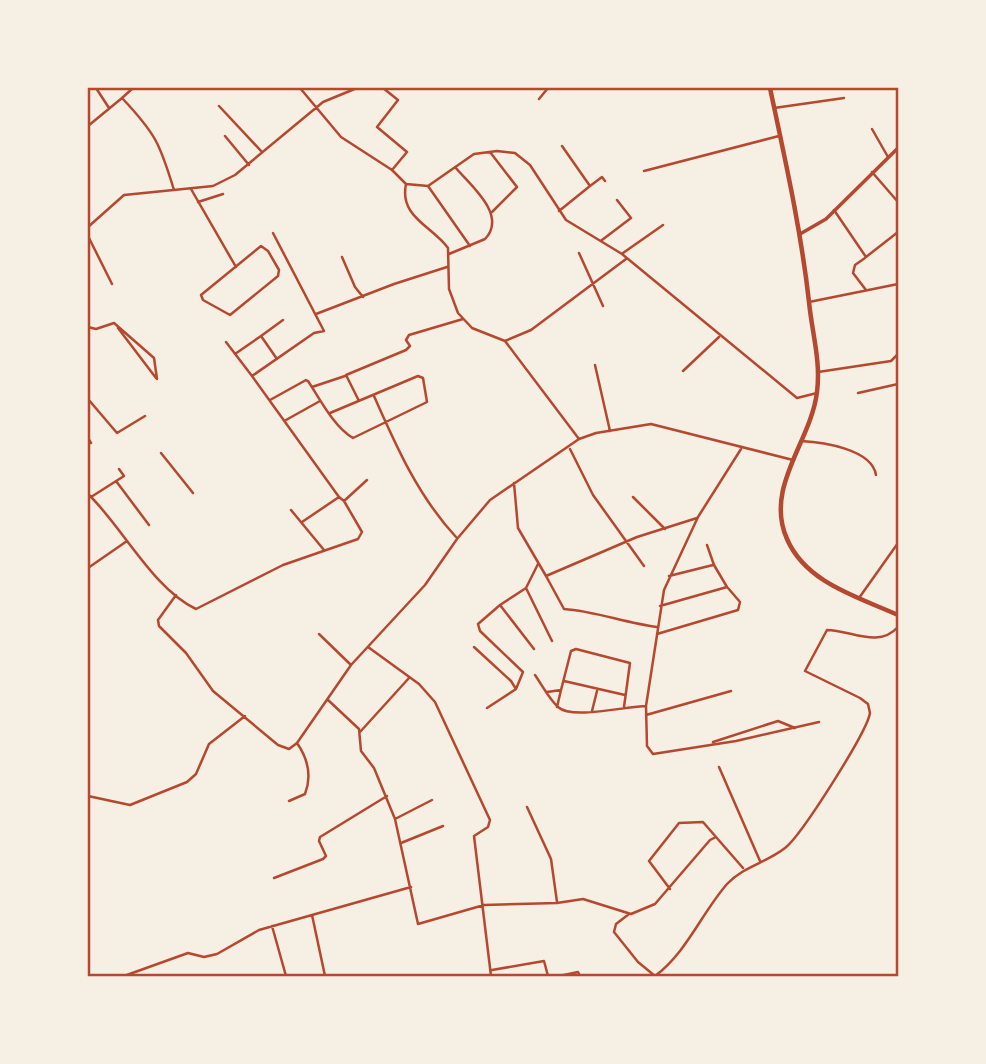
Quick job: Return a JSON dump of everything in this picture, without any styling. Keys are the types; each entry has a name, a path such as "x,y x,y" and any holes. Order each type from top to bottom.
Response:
{"highway":[{"path":"770,88 800,234 818,372 817,393 793,460 780,511 787,539 813,573 898,615"}],"street":[{"path":"96,88 109,109"},
{"path":"88,126 133,88"},
{"path":"300,88 318,106 341,137 392,170 406,184 428,186 467,157 507,151 523,158 537,174 559,211 576,227 622,254 719,337 797,398 817,393"},
{"path":"88,227 124,195 213,186 249,165 318,106 357,88"},
{"path":"383,88 398,100 377,127 407,152 392,170"},
{"path":"540,99 545,88"},
{"path":"122,98 151,129 159,143 174,190"},
{"path":"774,108 844,98"},
{"path":"219,106 263,152"},
{"path":"872,129 888,157"},
{"path":"225,136 249,165"},
{"path":"644,172 693,156 779,136"},
{"path":"562,146 590,186"},
{"path":"800,234 826,219 898,148"},
{"path":"449,254 489,236 492,212 517,187 490,152"},
{"path":"455,167 492,212"},
{"path":"872,172 898,202"},
{"path":"559,211 601,177 605,181"},
{"path":"406,184 404,192 413,217 438,236 449,254 447,267 454,304 463,319 477,331 505,341 579,439"},
{"path":"428,186 470,246"},
{"path":"191,189 236,267"},
{"path":"198,202 223,194"},
{"path":"601,240 631,218 617,200"},
{"path":"834,210 866,257"},
{"path":"622,254 663,225"},
{"path":"866,290 853,273 855,265 898,232"},
{"path":"252,376 314,333 324,331 273,233"},
{"path":"88,236 111,284"},
{"path":"280,274 268,251 261,246 201,295 203,300 228,316 280,274 290,270"},
{"path":"579,253 603,306"},
{"path":"342,257 355,287 363,298"},
{"path":"505,341 531,330 627,258"},
{"path":"315,314 447,267"},
{"path":"809,302 898,284"},
{"path":"312,387 406,350 410,346 406,340 409,335 463,319"},
{"path":"235,354 283,320"},
{"path":"114,323 154,358 157,379 135,351 114,323"},
{"path":"88,327 96,329 114,323"},
{"path":"261,336 277,359"},
{"path":"683,371 719,337"},
{"path":"118,469 124,476 89,495 176,595 191,607 201,609 283,565 361,536 360,524 344,501 226,342"},
{"path":"818,372 891,362 898,357"},
{"path":"595,365 610,431"},
{"path":"346,375 359,401"},
{"path":"270,400 303,380 312,387 330,413 353,438 427,402 423,377 418,376 330,413"},
{"path":"858,393 898,384"},
{"path":"374,396 398,450 436,516 457,538"},
{"path":"88,399 117,433 145,416"},
{"path":"286,420 321,400"},
{"path":"176,595 158,620 159,626 186,653 213,691 285,748 297,743 351,664 425,585 457,538 490,500 570,449 579,439 651,424 741,449 793,460"},
{"path":"88,438 91,443"},
{"path":"801,441 838,444 868,462 877,470 876,475"},
{"path":"570,449 593,495 644,566"},
{"path":"741,449 698,517 669,576 660,606 646,706 647,746 653,754 819,722"},
{"path":"161,453 193,493"},
{"path":"344,501 367,480"},
{"path":"116,481 149,525"},
{"path":"514,483 518,528 564,609 590,610 635,624 657,627"},
{"path":"302,522 339,497"},
{"path":"633,497 664,529"},
{"path":"291,510 324,550"},
{"path":"546,576 628,541 698,517"},
{"path":"88,568 127,541"},
{"path":"859,598 898,544"},
{"path":"657,634 738,610 740,602 713,565 707,545"},
{"path":"487,708 516,689 523,672 478,627 500,605 526,588 538,564"},
{"path":"669,576 713,565"},
{"path":"660,606 727,587"},
{"path":"526,588 552,641"},
{"path":"500,605 534,649"},
{"path":"716,837 710,840 655,904 629,914 616,924 614,932 654,976 682,950 718,895 743,869 784,849 793,840 869,719 870,708 860,698 805,671 827,630 872,639 886,636 898,627"},
{"path":"319,634 351,664"},
{"path":"368,647 419,684 435,702 489,820 488,827 474,836 491,976"},
{"path":"474,647 516,689"},
{"path":"557,707 571,651 576,649 629,662 624,706"},
{"path":"535,675 557,707 564,711 612,711 624,706 646,706"},
{"path":"360,732 409,678"},
{"path":"564,681 597,691 625,695"},
{"path":"547,692 561,690"},
{"path":"592,711 597,691"},
{"path":"646,715 732,691"},
{"path":"328,700 353,720 360,732 361,751 387,796 401,843 417,922 421,925 484,905 557,903 590,899 629,914"},
{"path":"88,796 130,805 187,782 196,774 208,744 245,716"},
{"path":"709,743 778,721 795,728"},
{"path":"289,801 305,794 309,783 304,754 297,743"},
{"path":"719,767 760,861"},
{"path":"274,878 324,859 326,856 319,841 320,836 387,796"},
{"path":"395,819 432,800"},
{"path":"527,807 551,859 557,903"},
{"path":"670,889 649,861 679,823 703,822 743,869"},
{"path":"401,843 443,826"},
{"path":"124,976 188,953 204,957 217,954 272,926 411,887"},
{"path":"312,915 325,976"},
{"path":"272,926 286,976"},
{"path":"491,970 544,961 548,976"},
{"path":"559,976 578,972 580,976"}]}
